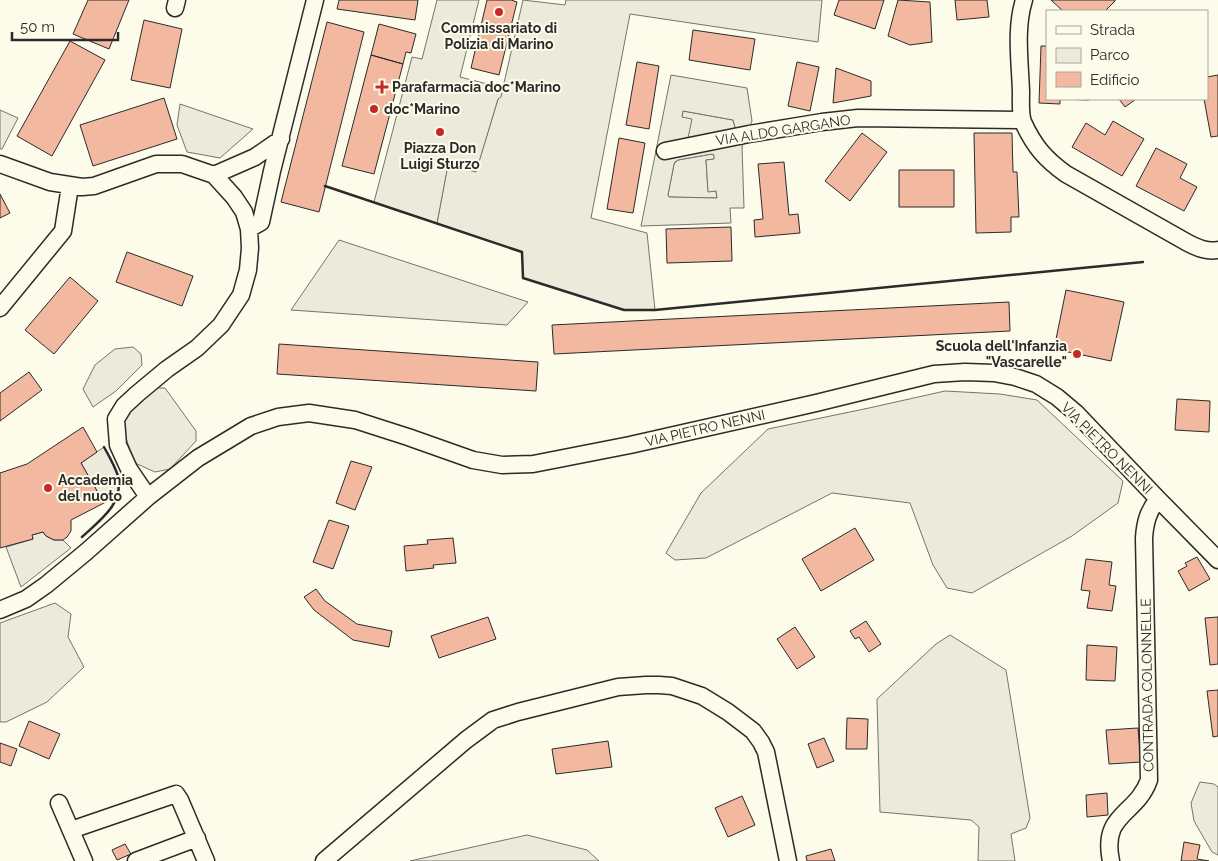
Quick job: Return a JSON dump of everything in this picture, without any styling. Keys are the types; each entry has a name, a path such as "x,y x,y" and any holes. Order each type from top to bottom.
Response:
{"street":[{"path":"249,229 261,222 314,0"},
{"path":"1024,0 1020,13 1018,36 1022,120 1037,148 1066,174 1188,244 1200,249 1218,250"},
{"name":"VIA ALDO GARGANO","path":"666,151 749,134 858,118 1022,120"},
{"path":"214,175 250,159 281,139"},
{"path":"250,159 266,162 272,171"},
{"path":"0,164 50,182 82,187 94,186 156,164 182,164 214,175 234,197 244,212 249,229 250,248 248,270 241,295 221,325 197,348 167,369 137,394 124,406 116,419 118,445 129,469 148,497"},
{"path":"0,308 62,231 70,186"},
{"name":"VIA PIETRO NENNI","path":"0,610 26,599 46,585 148,497 198,458 251,426 278,417 308,413 355,420 473,460 502,465 533,464 630,445 934,374 965,372 994,373 1015,377 1036,384 1057,397 1076,413 1218,560"},
{"name":"CONTRADA COLONNELLE","path":"1111,861 1109,836 1112,829 1127,809 1141,795 1149,780 1144,538 1146,520 1152,505 1158,499"},
{"path":"324,861 492,720 618,687 646,684 672,686 702,696 741,721 761,742 766,752 788,861"},
{"path":"71,830 176,794 206,861"},
{"path":"60,803 84,861"},
{"path":"136,861 196,838"}],"green space":[{"path":"523,0 565,5 566,0 822,0 818,42 630,14 591,218 647,233 655,310 624,310 523,278 522,252 437,223 448,164 476,171 498,99 501,96"},
{"path":"683,111 733,120 735,127 732,130 687,138 682,117"},
{"path":"712,154 715,159 706,160 708,191 716,191 717,198 669,197 674,164 678,160"},
{"path":"133,347 141,354 142,365 116,391 93,407 83,389 95,365 115,349"},
{"path":"154,388 165,388 196,431 196,441 170,469 155,472 135,463 122,428 125,416"},
{"path":"945,391 1000,394 1037,400 1123,481 1118,503 1072,536 972,593 947,588 933,565 910,503 832,493 706,558 675,560 666,553 701,493 768,429"},
{"path":"55,603 71,614 68,637 84,667 47,702 6,722 0,722 0,623"},
{"path":"950,635 1006,670 1030,818 1026,828 1011,834 1015,861 978,861 979,827 971,820 880,812 877,699 936,644"},
{"path":"1200,782 1214,784 1218,787 1218,855 1212,852 1194,821 1191,803"},
{"path":"527,835 587,850 599,861 410,861"}],"shaded area":[{"name":"Piazza Don Luigi Sturzo","path":"437,0 479,0 460,77 503,88 476,172 448,165 437,223 374,202 412,57 422,59"},
{"path":"671,75 747,88 752,121 742,147 744,208 730,208 731,223 641,226","holes":["683,111 733,120 735,127 732,130 688,138 692,119 682,117","712,154 714,159 706,160 708,192 716,191 717,198 669,197 675,162"]},
{"path":"180,104 253,129 220,158 187,152 177,125"},
{"path":"0,110 18,118 2,149 0,149"},
{"path":"339,240 528,302 507,325 291,310"},
{"path":"104,447 117,474 119,484 117,497 104,503 81,463"},
{"path":"43,532 54,540 63,540 71,548 21,587 6,547 33,539 32,535"}],"building":[{"path":"88,0 129,0 109,49 73,34"},
{"path":"339,0 418,0 415,20 337,9"},
{"path":"487,0 511,0 517,2 499,75 471,68"},
{"path":"839,0 884,0 875,29 834,15"},
{"path":"898,0 930,2 932,42 910,45 888,36"},
{"path":"955,0 987,0 989,17 957,20"},
{"path":"1051,0 1115,0 1106,10 1062,10"},
{"path":"144,20 182,29 170,88 131,80"},
{"path":"327,22 364,32 319,212 281,202"},
{"path":"379,24 416,34 411,53 406,52 403,64 371,55"},
{"path":"693,30 755,39 750,70 689,60"},
{"path":"70,41 105,60 52,156 17,136"},
{"path":"1041,46 1046,46 1046,100 1060,100 1060,104 1039,103"},
{"name":"doc*Marino","path":"371,55 403,64 374,174 342,166"},
{"path":"637,62 659,66 649,129 626,125"},
{"path":"797,62 819,67 810,111 788,106"},
{"path":"836,68 871,81 871,96 833,103"},
{"path":"1218,75 1218,136 1211,137 1204,100 1208,100 1208,77"},
{"path":"164,98 177,139 93,166 80,125"},
{"path":"1120,100 1135,100 1125,107"},
{"path":"1113,121 1144,139 1122,176 1072,147 1086,123 1105,135"},
{"path":"862,133 887,152 850,201 825,181"},
{"path":"974,133 1012,133 1013,172 1017,172 1019,217 1011,217 1011,232 976,233"},
{"path":"619,138 645,143 633,213 607,209"},
{"path":"1156,148 1187,164 1180,178 1197,187 1184,211 1136,186"},
{"path":"784,162 789,215 798,214 800,233 755,237 754,220 763,219 758,164"},
{"path":"899,170 954,170 954,207 899,207"},
{"path":"0,194 10,213 0,218"},
{"path":"731,227 732,261 667,263 666,229"},
{"path":"127,252 193,276 182,306 116,282"},
{"path":"70,277 98,301 54,354 25,330"},
{"path":"1066,290 1124,302 1111,361 1054,349"},
{"path":"1009,302 1010,331 554,354 552,325"},
{"path":"279,344 538,362 536,391 277,374"},
{"path":"29,372 42,390 0,421 0,393"},
{"path":"1177,399 1210,401 1209,432 1175,430"},
{"name":"Accademia del nuoto","path":"83,427 97,452 81,463 104,503 71,520 71,531 63,540 54,540 43,532 32,535 33,539 0,548 0,473 27,464"},
{"path":"351,461 372,467 355,510 336,503"},
{"path":"329,520 349,526 333,569 313,562"},
{"path":"855,528 874,560 821,591 802,559"},
{"path":"453,538 456,563 433,565 434,568 406,571 404,546 428,544 427,540"},
{"path":"1197,557 1210,579 1189,591 1178,571 1187,566 1185,563"},
{"path":"1086,559 1112,562 1109,585 1116,586 1112,611 1087,608 1090,591 1081,590"},
{"path":"316,589 325,601 357,624 392,631 389,647 353,640 314,610 304,597"},
{"path":"488,617 496,639 439,658 431,636"},
{"path":"1218,617 1218,664 1210,665 1205,618"},
{"path":"866,621 881,644 869,652 859,637 855,639 850,631"},
{"path":"795,627 815,657 797,669 777,639"},
{"path":"1087,645 1117,647 1115,681 1086,680"},
{"path":"1218,690 1218,736 1213,737 1207,691"},
{"path":"847,718 868,719 867,749 846,749"},
{"path":"29,721 60,734 49,759 19,746"},
{"path":"1138,728 1141,762 1109,764 1106,730"},
{"path":"824,738 834,761 817,768 808,744"},
{"path":"608,741 612,767 556,774 552,749"},
{"path":"0,743 17,749 11,766 0,762"},
{"path":"1107,793 1108,815 1087,817 1086,795"},
{"path":"742,796 755,825 728,837 715,808"},
{"path":"1184,842 1200,845 1197,859 1209,861 1181,861"},
{"path":"125,844 131,854 117,860 112,850"},
{"path":"831,849 835,861 807,861 806,856"}],"wall":[{"path":"325,186 522,252 523,278 624,310 655,310 1143,262"},
{"path":"82,537 109,511 117,495 119,486 118,476 104,447"}],"place":[{"name":"Commissariato di Polizia di Marino","path":"499,12"},
{"name":"Parafarmacia doc*Marino","path":"382,87"},
{"name":"doc*Marino","path":"374,109"},
{"name":"Piazza Don Luigi Sturzo","path":"440,132"},
{"name":"Scuola dell'Infanzia \"Vascarelle\"","path":"1077,354"},
{"name":"Accademia del nuoto","path":"48,488"}]}
